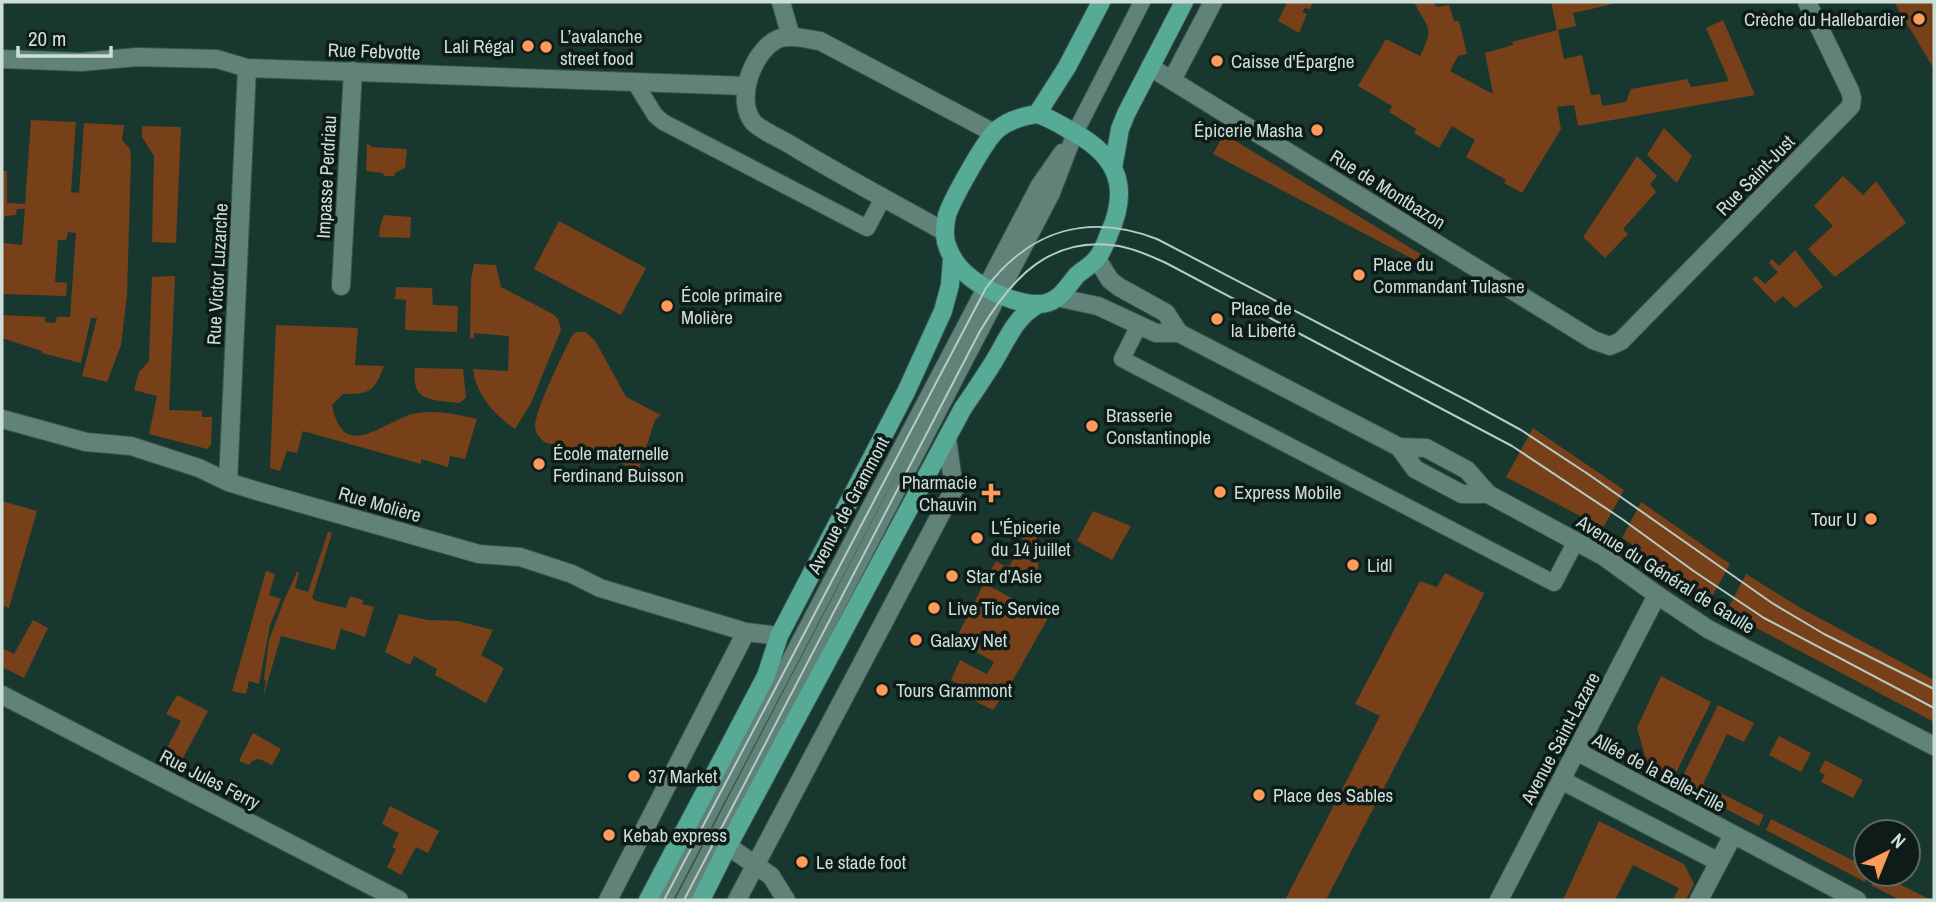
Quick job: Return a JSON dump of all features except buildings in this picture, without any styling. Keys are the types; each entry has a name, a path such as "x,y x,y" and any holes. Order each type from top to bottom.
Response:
{"main road":[{"path":"1037,114 1067,67 1101,2"},
{"path":"701,900 963,408 992,365 1012,328 1027,310 1060,298 1077,276 1097,258 1105,245 1118,212 1118,186 1114,168 1120,130 1184,2"},
{"path":"1037,305 992,291 965,274 952,259 945,232 948,215 984,146 994,133 1013,120 1037,114 1048,117 1091,142 1114,168"},
{"name":"Avenue de Grammont","path":"648,900 765,676 779,636 906,392 943,311 950,285 952,259"}],"street":[{"path":"781,2 791,37"},
{"path":"1172,80 1213,2"},
{"name":"Rue Saint-Just","path":"1604,345 1614,345 1621,341 1851,106 1850,91 1807,2"},
{"path":"945,232 754,122 745,104 753,66 766,48 777,39 791,37 820,41 994,133"},
{"name":"Rue Febvotte","path":"2,59 81,62 137,57 217,59 247,68 747,86"},
{"name":"Rue de Montbazon","path":"1150,67 1604,345"},
{"name":"Rue Victor Luzarche","path":"228,482 247,68"},
{"name":"Impasse Perdriau","path":"341,286 354,71"},
{"name":"Avenue du Général de Gaulle","path":"1097,258 1110,279 1119,287 1166,313 1179,334"},
{"name":"Avenue du Général de Gaulle","path":"1060,298 1098,306 1156,333 1179,334 1399,447 1415,469 1462,494 1488,494 1576,541 1603,556 1708,629 1934,747"},
{"name":"Rue Molière","path":"2,419 86,442 131,446 199,468 228,482 479,554 520,557 572,574 600,588 746,632 779,636"},
{"path":"737,900 954,489 947,438"},
{"name":"Avenue Saint-Lazare","path":"1499,900 1657,595"},
{"path":"608,900 746,632"},
{"name":"Rue Jules Ferry","path":"2,695 399,900"},
{"name":"Allée de la Belle-Fille","path":"1576,751 1733,835 1699,900"},
{"path":"1561,780 1719,862"},
{"path":"1733,835 1857,900"},
{"path":"728,846 771,876 786,900"}],"lane":[{"name":"Avenue de Grammont","path":"664,900 992,291 1052,193 1075,133 1142,2"},
{"path":"634,81 655,115 663,122 867,228 883,198"},
{"name":"Avenue de Grammont","path":"684,900 992,291"},
{"path":"1139,325 1122,359 1554,583 1576,541"}],"shaded area":[{"path":"1287,2 1313,2 1310,9 1305,8 1302,12 1307,14 1299,33 1278,21"},
{"path":"1414,2 1434,2 1436,7 1449,5 1454,21 1459,21 1467,54 1458,56 1450,71 1493,94 1485,53 1513,45 1512,42 1557,30 1551,2 1616,2 1573,13 1576,26 1558,30 1564,59 1582,55 1591,95 1600,94 1602,106 1626,102 1631,89 1687,79 1691,87 1729,81 1706,28 1723,20 1755,95 1578,126 1574,105 1557,107 1561,129 1522,193 1504,183 1506,180 1466,157 1475,140 1452,126 1439,148 1414,133 1416,129 1389,112 1392,106 1358,86 1386,39 1420,56 1428,28"},
{"name":"Crèche du Hallebardier","path":"1894,2 1934,2 1934,69"},
{"path":"31,120 76,122 71,192 79,193 84,123 124,125 122,140 130,149 131,160 127,295 121,345 107,382 82,376 97,318 91,318 81,363 42,353 2,338 2,315 45,317 45,322 55,323 57,317 70,317 76,233 68,232 66,240 58,240 55,282 67,283 66,296 2,294 2,229 3,243 22,245 25,209 17,209 16,215 5,216 2,220 2,171 7,171 7,203 25,204"},
{"path":"142,126 181,127 176,243 152,242 154,156 142,137"},
{"path":"1664,128 1692,156 1677,183 1647,155"},
{"path":"1224,134 1432,261 1428,267 1213,154"},
{"path":"367,144 373,147 407,149 405,168 394,176 366,171"},
{"path":"1637,156 1657,176 1650,184 1656,192 1623,229 1628,234 1605,258 1583,237"},
{"path":"1843,176 1863,195 1876,181 1906,223 1835,277 1808,249 1833,226 1814,206"},
{"path":"384,215 411,217 410,238 379,237"},
{"path":"559,221 646,268 621,315 534,269"},
{"path":"1795,250 1823,287 1795,308 1783,296 1775,303 1752,279 1756,276 1765,284 1778,272 1769,263 1772,259 1779,266"},
{"path":"474,264 496,265 501,287 553,314 558,319 561,330 531,403 515,429 488,404 475,378 473,369 508,371 509,336 474,333 474,338 470,338 471,280"},
{"path":"175,276 169,410 202,411 202,417 212,417 211,445 207,449 149,434 157,396 134,390 139,372 149,361 152,277"},
{"path":"396,287 432,288 433,305 458,306 457,332 405,330 406,300 395,299"},
{"path":"276,325 358,328 355,365 384,366 370,390 343,394 332,405 337,422 345,432 354,436 364,435 412,414 428,412 469,417 477,419 465,459 450,456 448,467 421,459 421,464 303,431 297,453 287,451 280,471 270,468"},
{"path":"576,332 586,332 596,342 626,397 661,415 655,420 639,469 544,442 536,432 536,420 544,396 571,337"},
{"path":"415,368 463,369 466,398 459,403 425,397 416,388"},
{"path":"1533,428 1624,490 1603,528 1506,477"},
{"path":"2,501 37,511 9,608 4,606 2,610"},
{"path":"1641,502 1730,564 1708,604 1622,538"},
{"path":"1093,511 1131,526 1112,560 1077,541"},
{"path":"1013,525 1037,538 1039,587 991,570 996,561 1005,566 1010,565 1023,541 1022,535 1011,529"},
{"path":"328,532 332,533 312,598 346,608 350,596 363,600 362,604 374,607 365,637 341,629 335,650 281,636 263,698 269,640 285,598 297,572 295,588 308,592"},
{"path":"266,571 275,574 269,595 281,599 270,625 259,684 249,681 246,694 232,691"},
{"path":"1445,573 1484,593 1479,604 1326,900 1285,900 1380,716 1355,704 1420,581 1437,587"},
{"path":"1746,574 1799,607 1934,680 1934,722 1726,612"},
{"path":"984,583 1048,618 993,710 959,693 962,686 951,680 960,660 987,674 994,662 966,646 958,635"},
{"path":"399,614 428,620 458,621 493,630 481,655 504,668 486,703 435,675 437,669 414,656 410,665 385,652"},
{"path":"33,620 48,628 24,678 2,667 2,648 14,654"},
{"path":"1661,676 1711,702 1674,777 1647,763 1637,728"},
{"path":"177,695 208,711 182,760 165,752 181,721 166,714"},
{"path":"1718,705 1754,723 1744,742 1727,734 1703,784 1764,815 1759,826 1683,787 1685,782 1681,780"},
{"path":"253,733 281,749 272,765 260,759 249,765 239,761"},
{"path":"1779,736 1811,753 1801,772 1769,755"},
{"path":"1825,760 1863,780 1853,798 1821,782 1825,775 1819,772"},
{"path":"390,806 439,831 428,853 416,847 401,875 387,867 396,849 392,847 399,833 382,824"},
{"path":"1771,819 1852,860 1852,875 1766,830"},
{"path":"1599,821 1684,864 1694,884 1686,900 1673,900 1679,888 1633,865 1615,900 1563,900"},
{"path":"1877,888 1907,888 1931,900 1900,900"}],"tram line":[{"path":"664,900 986,288 1003,268 1022,252 1042,240 1085,228 1108,227 1157,239 1468,401 1521,430 1588,474 1772,603 1824,634 1934,689"},
{"path":"684,900 980,331 992,311 1020,277 1036,264 1073,247 1095,244 1119,246 1160,260 1512,446 1764,618 1934,708"}],"place":[{"name":"Crèche du Hallebardier","path":"1919,19"},
{"name":"Lali Régal","path":"528,46"},
{"name":"L’avalanche street food","path":"546,47"},
{"name":"Caisse d'Épargne","path":"1217,61"},
{"name":"Épicerie Masha","path":"1317,130"},
{"name":"Place du Commandant Tulasne","path":"1359,275"},
{"name":"École primaire Molière","path":"667,306"},
{"name":"Place de la Liberté","path":"1217,319"},
{"name":"Brasserie Constantinople","path":"1092,426"},
{"name":"École maternelle Ferdinand Buisson","path":"539,464"},
{"name":"Express Mobile","path":"1220,492"},
{"name":"Pharmacie Chauvin","path":"991,493"},
{"name":"Tour U","path":"1871,519"},
{"name":"L'Épicerie du 14 juillet","path":"977,538"},
{"name":"Lidl","path":"1353,565"},
{"name":"Star d’Asie","path":"952,576"},
{"name":"Live Tic Service","path":"934,608"},
{"name":"Galaxy Net","path":"916,640"},
{"name":"Tours Grammont","path":"882,690"},
{"name":"37 Market","path":"634,776"},
{"name":"Place des Sables","path":"1259,795"},
{"name":"Kebab express","path":"609,835"},
{"name":"Le stade foot","path":"802,862"}]}
